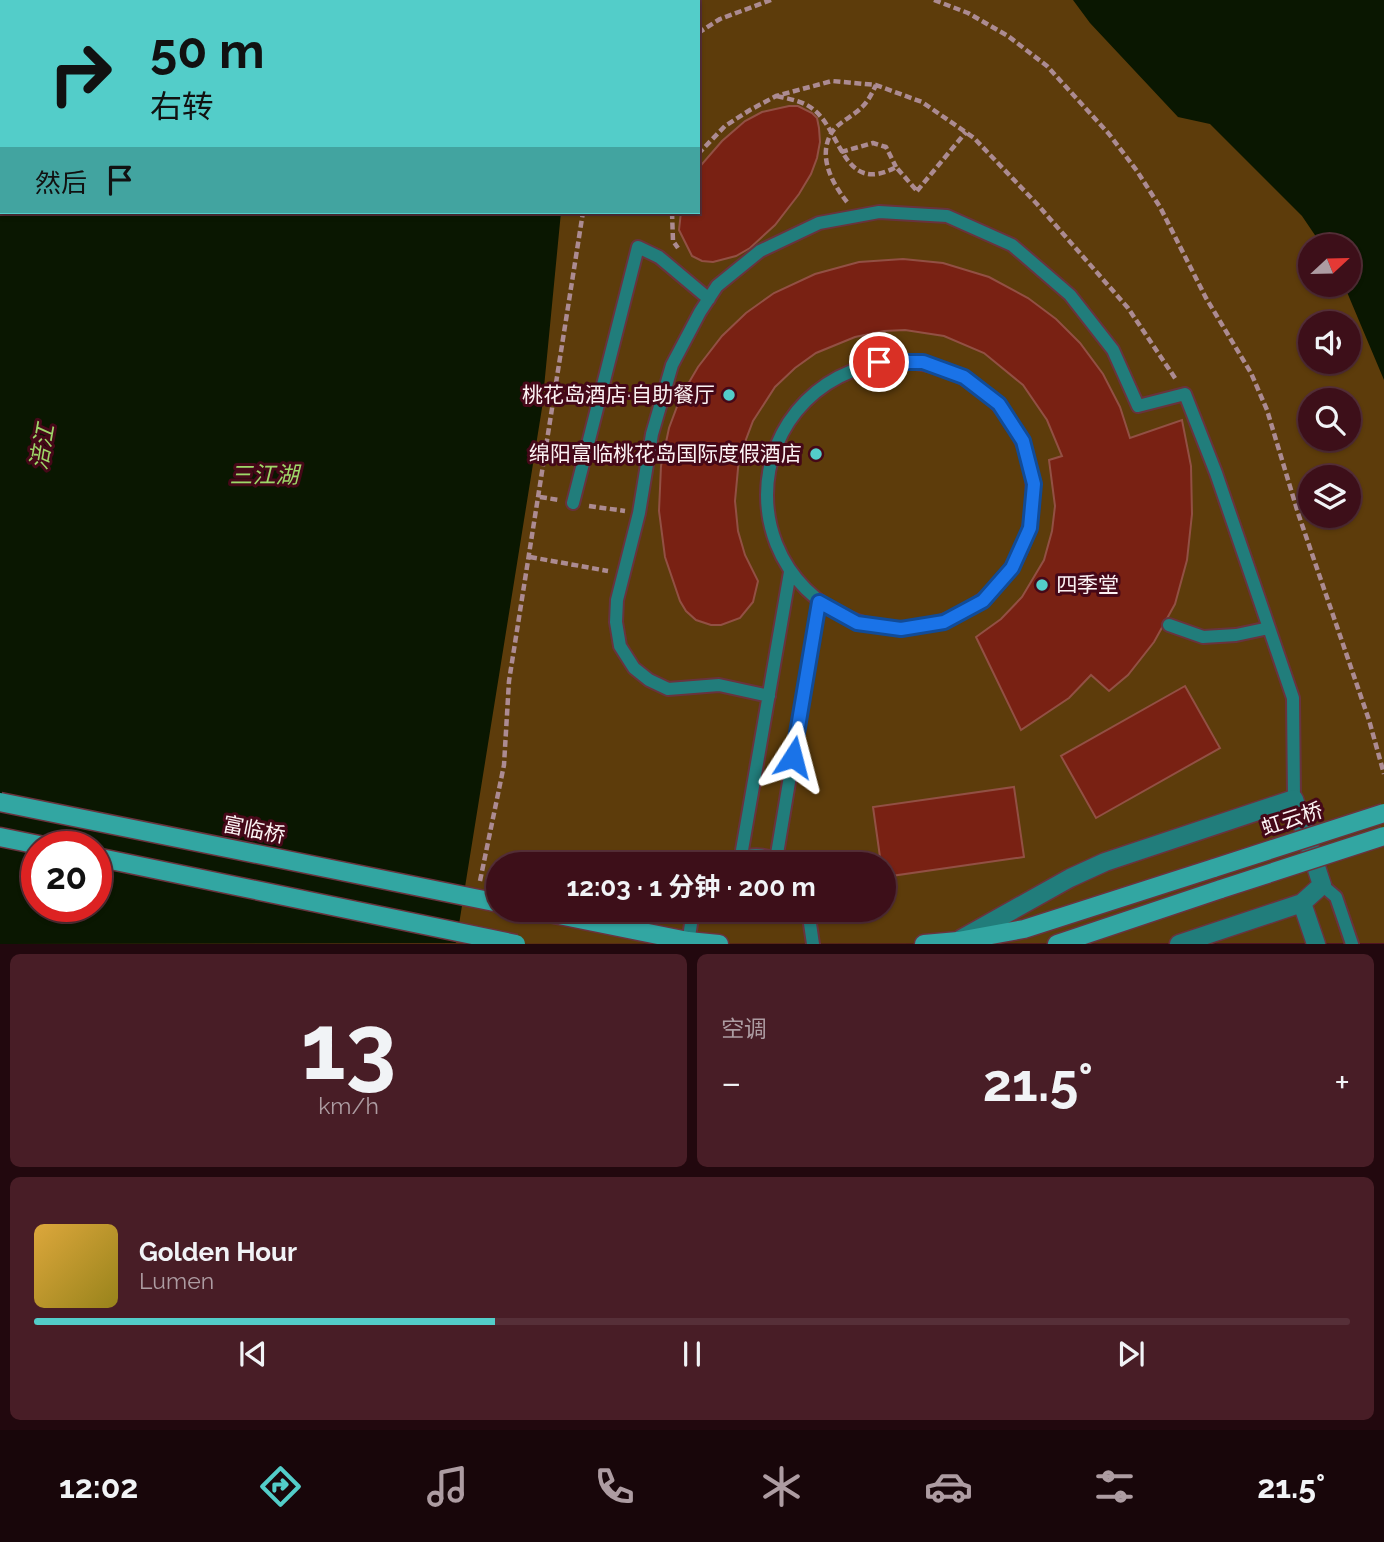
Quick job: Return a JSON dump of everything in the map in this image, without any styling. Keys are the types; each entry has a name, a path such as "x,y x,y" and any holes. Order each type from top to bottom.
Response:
{"main road":[{"name":"富临桥","path":"0,802 486,900"},
{"name":"虹云桥","path":"924,943 958,941 1024,929 1384,813"},
{"path":"1057,943 1384,836"},
{"path":"0,837 21,841"},
{"path":"112,860 516,943"},
{"path":"592,922 688,942 719,943"}],"street":[{"path":"958,941 1069,877 1294,799 1322,885 1302,904 1178,943"},
{"path":"1302,904 1315,943"}],"lane":[{"path":"769,696 719,685 668,689 649,680 634,668 620,646 616,622 617,600 639,513 652,434 672,365 718,286 760,251 819,223 858,215 879,212 947,216 1012,245 1070,295 1113,350 1138,405 1185,394 1216,473 1293,698 1294,799"},
{"path":"573,503 638,247 659,257 709,299"},
{"path":"879,362 923,362 964,377 999,404 1023,441 1034,484 1030,528 1012,568 983,601 944,622 901,629 857,623 819,602 790,572 769,525 766,480 778,438 802,402 837,375 879,362"},
{"path":"742,852 790,572"},
{"path":"781,852 819,602"},
{"path":"1169,625 1203,637 1237,635 1269,628"},
{"path":"1322,885 1336,897 1352,943"},
{"path":"688,942 691,922"},
{"path":"810,922 813,943"}],"path":[{"path":"700,32 720,19 771,0"},
{"path":"934,0 968,13 1008,36 1047,66 1108,134 1137,171 1160,207 1206,298 1251,373 1267,410 1298,513 1369,720 1384,774"},
{"path":"700,152 725,126 776,96 832,81 876,85 922,102 966,132 1037,204 1128,308 1185,394"},
{"path":"858,215 839,192 828,171 825,156 832,132 864,106 876,85"},
{"path":"776,96 813,108 832,132 844,159 870,174 885,173 896,167"},
{"path":"910,213 917,191 966,132"},
{"path":"841,152 873,143 886,147 896,167 917,191"},
{"path":"480,882 504,765 509,681 583,214"},
{"path":"672,214 673,241 682,254"},
{"path":"593,506 639,513"},
{"path":"530,557 624,573"}],"shaded area":[{"path":"700,0 1384,0 1384,943 0,944 0,214 700,214"}],"water":[{"path":"1073,0 1384,0 1384,380 1361,325 1361,311 1355,311 1349,298 1362,298 1362,234 1314,234 1302,216 1210,124 1178,117 1090,23"},
{"name":"三江湖","path":"0,214 561,214 542,408 456,943 0,944"}],"building":[{"path":"798,106 817,118 820,142 811,174 775,225 750,248 736,256 713,262 702,261 692,256 679,230 681,214 700,214 700,167 722,141 745,121 762,112"},
{"path":"903,259 943,263 989,277 1028,298 1056,319 1080,343 1103,374 1120,407 1130,438 1182,420 1191,466 1192,514 1187,560 1175,604 1154,642 1128,675 1109,691 1091,675 1069,698 1021,730 976,637 1001,619 1022,597 1044,560 1055,506 1049,460 1062,456 1047,420 1023,385 984,353 944,336 905,330 884,331 855,337 816,353 775,387 753,421 739,458 735,501 738,531 745,555 758,581 753,602 740,618 721,625 696,620 680,601 665,557 659,511 661,466 669,428 681,396 698,367 722,336 746,313 774,293 815,274 859,262"},
{"path":"1185,686 1220,748 1096,818 1061,756"},
{"path":"1014,787 1024,857 896,875 896,852 879,852 873,807"}],"place":[{"name":"桃花岛酒店·自助餐厅","path":"729,395"},
{"name":"绵阳富临桃花岛国际度假酒店","path":"816,454"},
{"name":"四季堂","path":"1042,585"}],"route":[{"path":"793,757 819,602 857,623 901,629 944,622 983,601 1012,568 1030,528 1034,484 1023,441 999,404 964,377 923,362 879,362"}],"water label":[{"name":"涪江","path":"42,447"}]}
